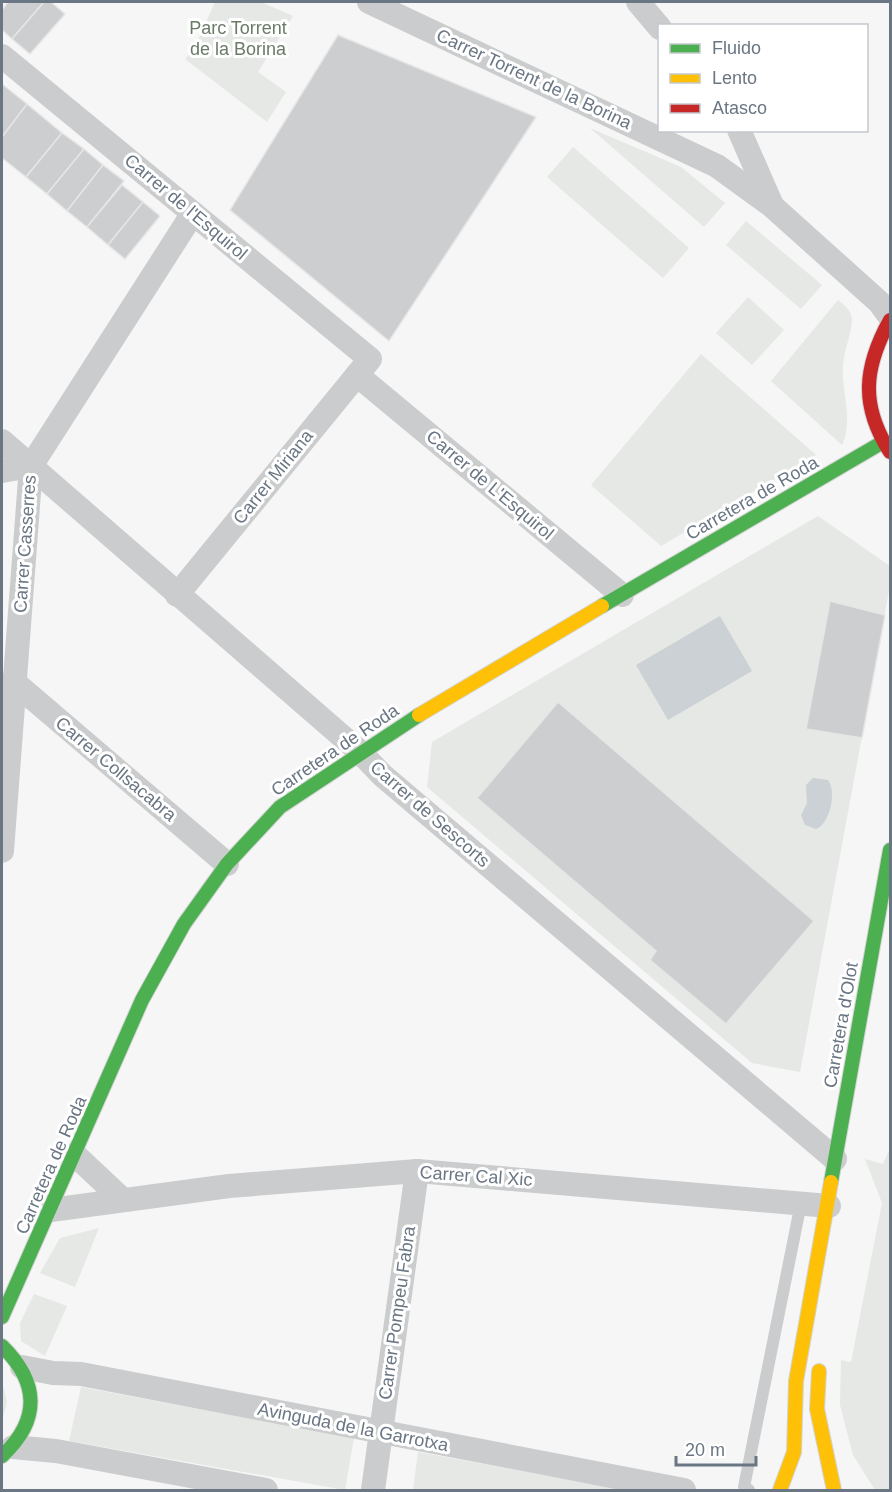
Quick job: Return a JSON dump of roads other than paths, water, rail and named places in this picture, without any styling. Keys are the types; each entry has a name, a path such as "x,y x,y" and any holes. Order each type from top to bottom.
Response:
{"street":[{"name":"Carrer Torrent de la Borina","path":"369,2 717,166 772,206 879,302 891,318"},
{"path":"638,2 658,26"},
{"name":"Carrer de l'Esquirol","path":"2,56 193,213 364,367"},
{"path":"740,132 772,206"},
{"name":"Carrer Casserres","path":"2,851 8,685 31,466 193,213"},
{"path":"887,447 874,422 868,386 874,350 891,318"},
{"name":"Carrer Miriana","path":"177,595 364,367"},
{"name":"Carrer de L'Esquirol","path":"364,367 622,595"},
{"name":"Carrer de Sescorts","path":"2,441 360,752 382,775 836,1159"},
{"name":"Carretera de Roda","path":"2,1317 12,1299 142,1000 184,924 227,864 280,807 440,701 622,595 887,447"},
{"path":"2,471 31,466"},
{"name":"Carrer Collsacabra","path":"8,685 227,864"},
{"name":"Carretera d'Olot","path":"780,1491 795,1452 796,1381 891,850"},
{"path":"75,1155 123,1200"},
{"name":"Carrer Cal Xic","path":"51,1210 228,1186 417,1171 829,1206"},
{"name":"Carrer Pompeu Fabra","path":"373,1491 417,1171"},
{"name":"Carretera d'Olot","path":"822,1313 829,1206"},
{"path":"2,1346 22,1367 31,1390 32,1402 27,1426 7,1451"},
{"path":"819,1361 817,1409 834,1491"},
{"name":"Avinguda de la Garrotxa","path":"22,1367 53,1373 81,1374 684,1491"},
{"path":"7,1451 56,1451 266,1491"}],"lane":[{"path":"749,1491 744,1487 801,1203"}],"park label":[{"name":"Parc Torrent de la Borina","path":"238,38"}]}
